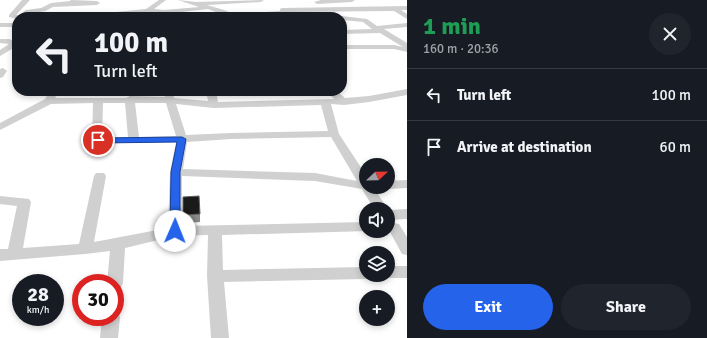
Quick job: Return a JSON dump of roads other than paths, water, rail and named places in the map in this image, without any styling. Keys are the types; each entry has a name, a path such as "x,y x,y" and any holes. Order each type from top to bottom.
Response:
{"street":[{"path":"18,12 23,2 27,0"},
{"path":"148,11 163,0"},
{"path":"181,0 210,7 222,12"},
{"path":"254,0 263,12"},
{"path":"196,4 261,0"},
{"path":"312,1 352,0"},
{"path":"26,12 43,10 51,5 97,1 96,12"},
{"path":"312,1 318,10"},
{"path":"278,3 283,12"},
{"path":"176,12 210,7"},
{"path":"295,12 407,8"},
{"path":"395,9 407,17"},
{"path":"139,12 153,12"},
{"path":"347,18 363,19 405,48"},
{"path":"0,24 12,25"},
{"path":"347,32 407,25"},
{"path":"347,26 407,31"},
{"path":"0,41 12,42"},
{"path":"0,54 12,46"},
{"path":"347,46 405,48"},
{"path":"0,128 49,101 130,99 169,96 214,105 344,102 382,98 407,92"},
{"path":"49,101 52,96"},
{"path":"169,96 182,139 176,172 175,231"},
{"path":"213,96 214,105"},
{"path":"336,96 344,102"},
{"path":"130,99 131,122 134,139"},
{"path":"98,100 98,140 334,134"},
{"path":"325,102 334,134 359,175"},
{"path":"176,172 315,177 359,185"},
{"path":"85,249 100,176"},
{"path":"395,185 407,184"},
{"path":"0,200 24,202 7,254 85,249 118,244 175,231 359,228"},
{"path":"395,220 407,214"},
{"path":"214,230 215,276 220,338"},
{"path":"395,230 407,250"},
{"path":"116,274 118,244"},
{"path":"395,272 407,272"},
{"path":"215,276 359,273"},
{"path":"109,338 110,326"}]}
